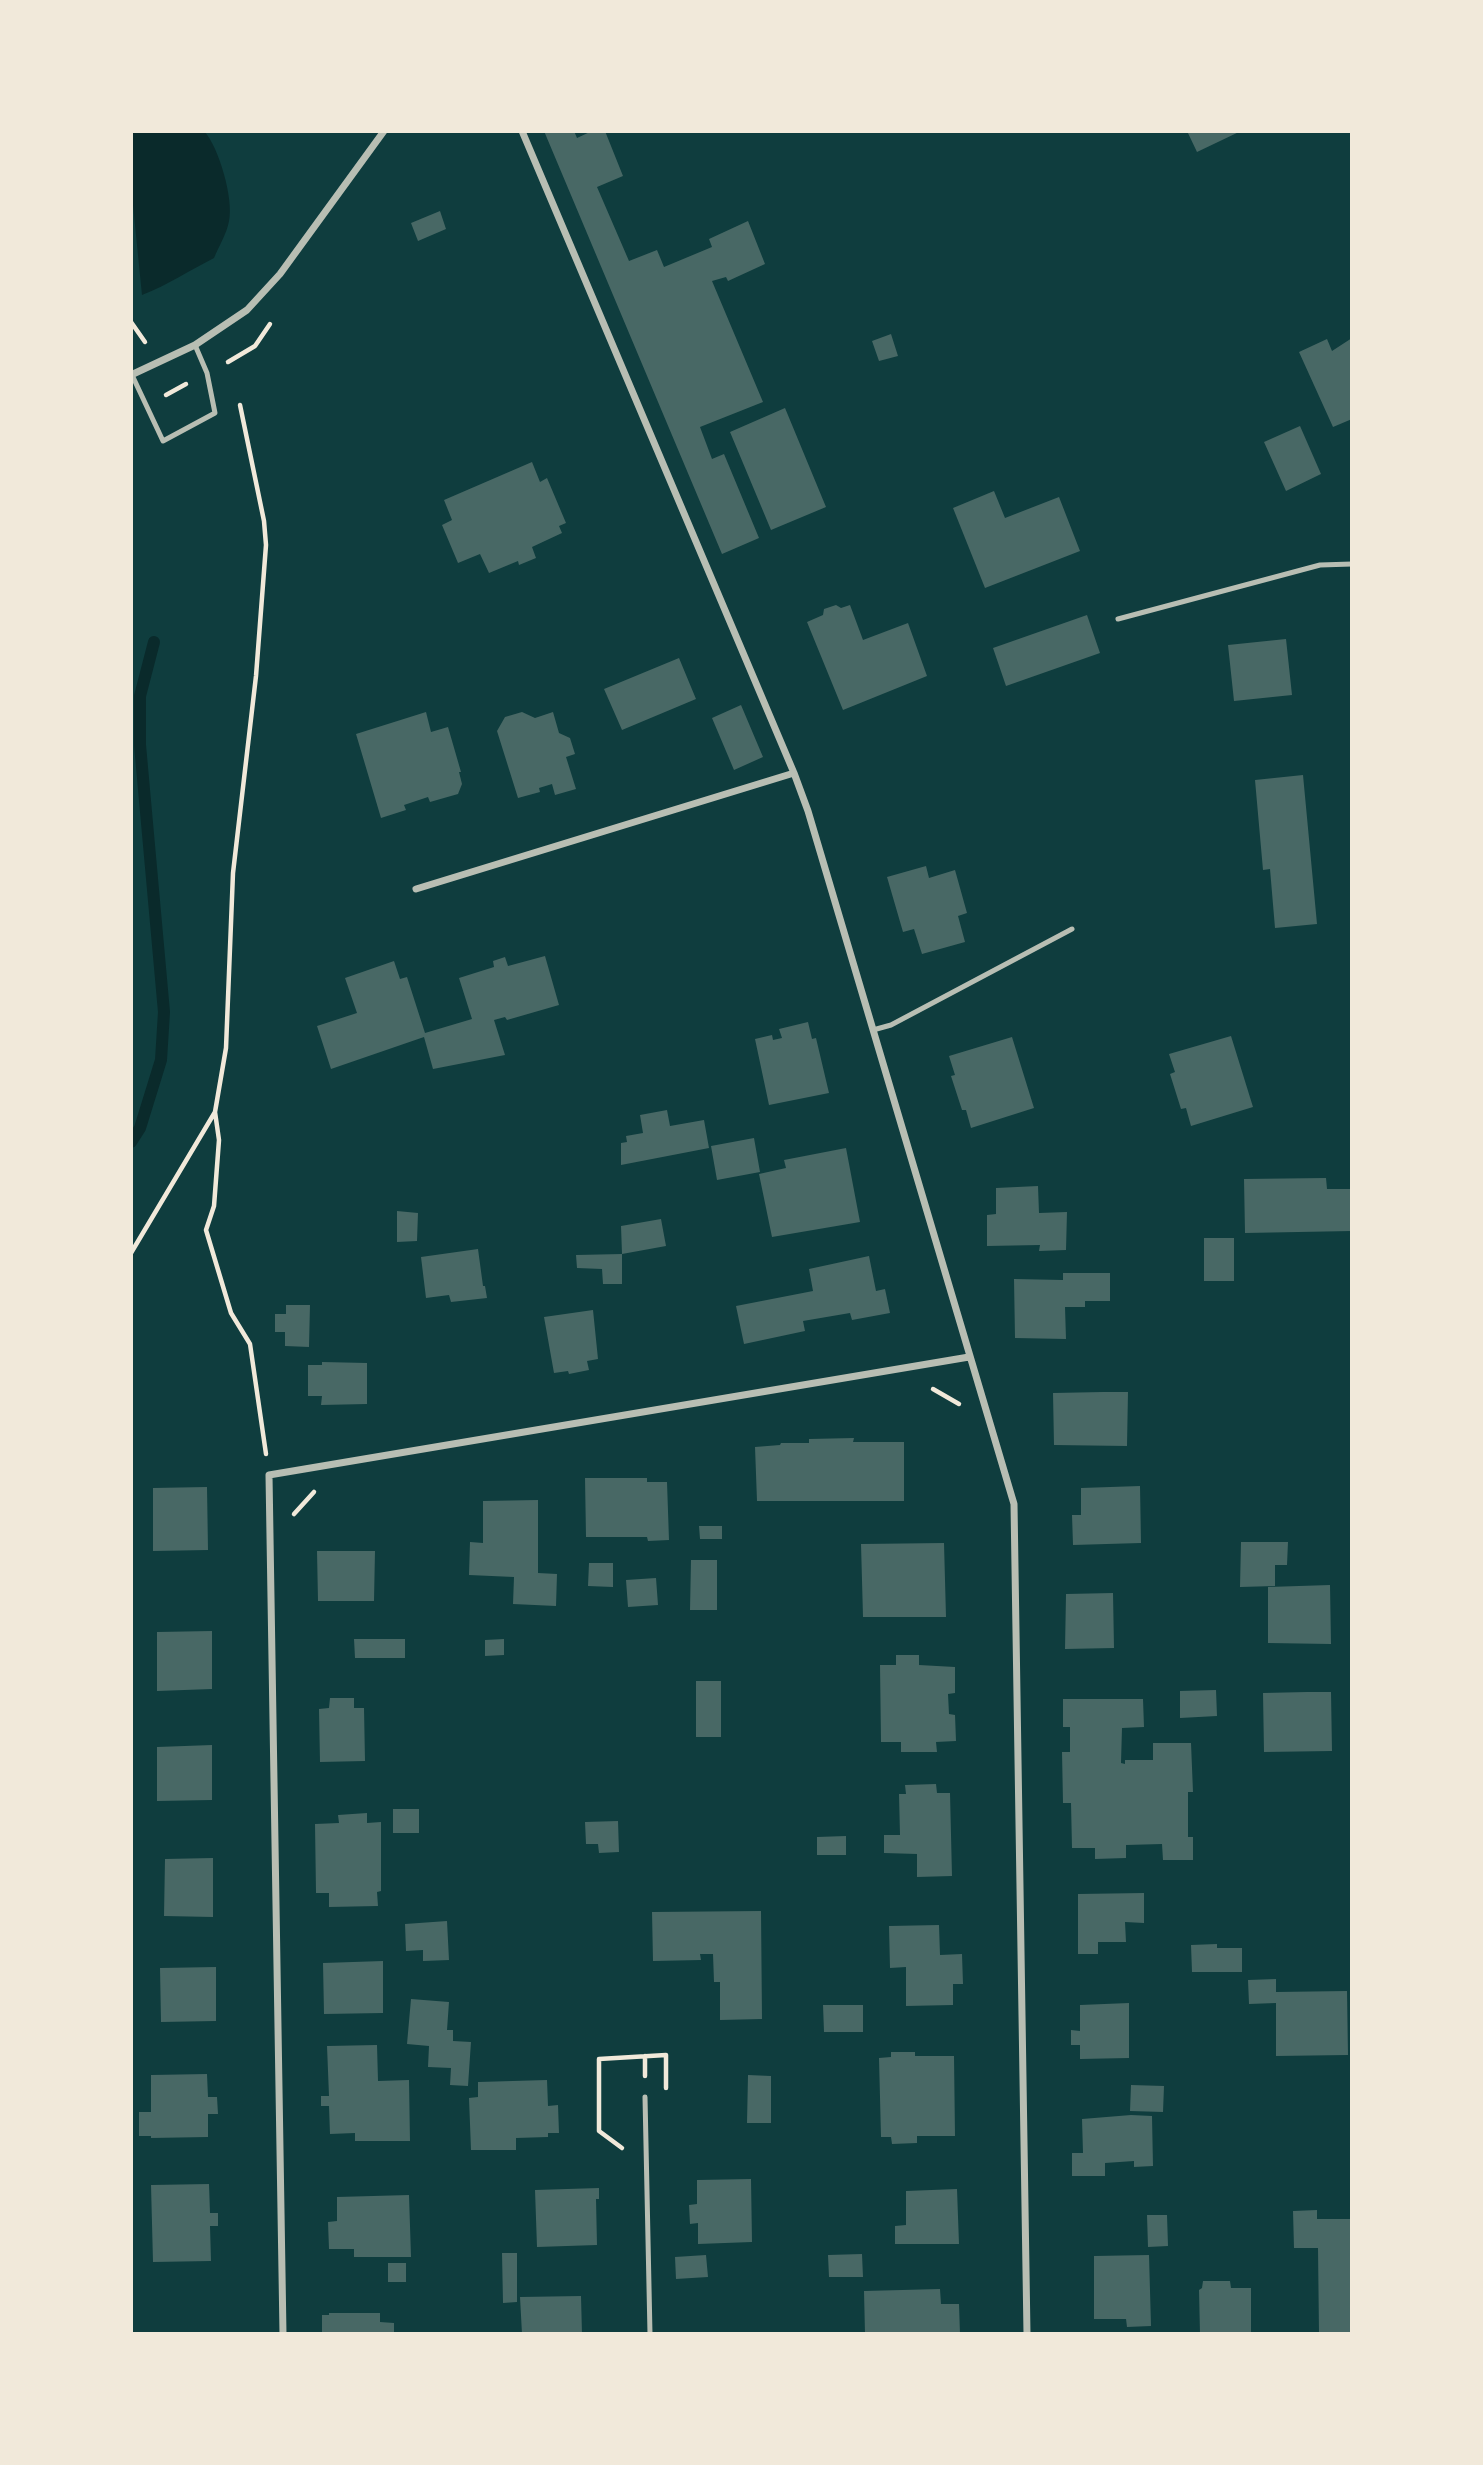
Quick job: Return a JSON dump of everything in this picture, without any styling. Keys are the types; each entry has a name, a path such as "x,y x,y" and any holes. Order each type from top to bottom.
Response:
{"street":[{"path":"132,375 195,345 247,310 280,274 384,131"},
{"path":"522,131 808,811 1014,1504 1027,2334"},
{"path":"416,889 794,773"},
{"path":"283,2334 269,1475 969,1357"}],"lane":[{"path":"132,375 163,441 215,413 207,373 195,345"},
{"path":"1118,619 1320,565 1352,564"},
{"path":"873,1030 891,1025 1072,929"},
{"path":"645,2097 650,2334"}],"path":[{"path":"214,334 226,363"},
{"path":"239,397 264,521 266,545 256,676 233,873 226,1048 215,1112 219,1140 214,1206 206,1230 231,1312 250,1344 269,1475"},
{"path":"131,1253 215,1112"},
{"path":"925,1385 966,1409"},
{"path":"285,1523 320,1486"},
{"path":"599,2132 599,2059 666,2054"}],"water":[{"path":"131,131 204,131 220,161 230,212 225,235 214,258 142,295 131,185"}],"building":[{"path":"544,131 574,131 577,138 592,131 605,131 623,176 597,187 629,261 657,250 664,267 712,247 709,239 748,221 765,264 728,281 726,277 712,281 763,402 700,427 712,459 724,454 759,538 722,554"},
{"path":"1187,131 1241,131 1197,152"},
{"path":"440,211 446,229 418,241 411,223"},
{"path":"891,334 898,356 879,361 872,341"},
{"path":"1352,338 1352,419 1333,427 1299,352 1327,339 1332,351"},
{"path":"785,408 826,507 771,530 730,432"},
{"path":"1300,426 1321,474 1286,491 1264,442"},
{"path":"532,462 540,482 547,478 566,523 559,526 562,533 532,547 536,558 519,565 518,561 489,573 480,554 458,563 442,525 452,520 444,500"},
{"path":"994,491 1005,518 1059,497 1080,551 985,588 953,508"},
{"path":"836,605 841,608 850,605 863,640 908,623 927,676 843,710 807,622 823,615 824,609"},
{"path":"1087,615 1100,653 1006,686 993,648"},
{"path":"1286,639 1292,695 1234,701 1228,645"},
{"path":"679,658 696,699 622,730 604,689"},
{"path":"741,705 763,757 734,770 712,718"},
{"path":"426,712 431,732 448,727 461,772 462,784 458,794 430,802 428,797 404,805 406,810 381,818 356,734"},
{"path":"522,712 535,718 553,712 559,733 570,738 575,754 566,757 576,789 555,795 552,784 539,788 540,792 518,798 497,731 505,717"},
{"path":"1303,775 1317,924 1275,928 1270,869 1263,870 1255,780"},
{"path":"926,866 929,878 955,870 967,913 958,916 965,942 922,954 914,929 903,932 887,877"},
{"path":"545,956 559,1005 507,1020 505,1017 494,1020 505,1055 433,1069 424,1037 331,1069 317,1026 357,1013 345,978 394,961 400,979 407,977 425,1033 472,1019 459,978 494,967 493,961 505,957 508,966"},
{"path":"808,1022 812,1039 816,1038 829,1093 769,1105 755,1039 772,1035 773,1040 782,1038 779,1029"},
{"path":"1231,1036 1253,1107 1191,1126 1186,1108 1181,1109 1170,1074 1175,1072 1169,1054"},
{"path":"1012,1037 1034,1108 971,1128 951,1076 955,1075 949,1056"},
{"path":"667,1110 670,1126 704,1120 709,1148 621,1165 621,1143 627,1142 626,1136 643,1133 640,1115"},
{"path":"754,1138 760,1172 717,1180 711,1146"},
{"path":"846,1148 860,1222 772,1237 759,1174 786,1168 784,1160"},
{"path":"1326,1178 1327,1189 1352,1189 1352,1231 1245,1233 1244,1179"},
{"path":"1038,1186 1039,1213 1067,1212 1066,1250 1039,1251 1040,1245 987,1246 987,1215 996,1214 996,1188"},
{"path":"397,1211 418,1213 417,1241 397,1242"},
{"path":"661,1219 666,1246 622,1254 621,1226"},
{"path":"1204,1238 1234,1238 1234,1281 1204,1281"},
{"path":"478,1249 487,1298 451,1302 449,1295 426,1298 421,1257"},
{"path":"622,1254 622,1284 603,1284 602,1269 577,1268 576,1255"},
{"path":"869,1256 876,1291 885,1289 890,1313 852,1320 850,1313 803,1321 805,1331 744,1344 736,1306 813,1291 809,1269"},
{"path":"1063,1273 1110,1273 1110,1301 1085,1301 1085,1307 1065,1307 1066,1339 1015,1338 1014,1279 1063,1280"},
{"path":"286,1305 310,1305 309,1347 285,1346 285,1332 275,1332 275,1314 286,1314"},
{"path":"593,1310 598,1359 587,1361 589,1370 569,1374 568,1371 554,1373 544,1317"},
{"path":"322,1362 367,1363 367,1404 321,1405 322,1396 308,1396 308,1365 322,1365"},
{"path":"1128,1392 1127,1446 1054,1445 1053,1393"},
{"path":"854,1438 853,1442 904,1442 904,1501 757,1501 755,1447 809,1443 809,1439"},
{"path":"585,1478 647,1478 647,1482 667,1482 669,1540 648,1541 647,1537 586,1537"},
{"path":"1140,1486 1141,1543 1073,1545 1072,1515 1081,1515 1081,1488"},
{"path":"207,1487 208,1550 153,1551 153,1488"},
{"path":"538,1500 538,1573 557,1574 556,1606 513,1604 514,1577 469,1575 470,1542 483,1543 483,1501"},
{"path":"699,1526 722,1526 722,1539 700,1539"},
{"path":"1241,1542 1288,1542 1287,1565 1275,1565 1275,1586 1240,1587"},
{"path":"944,1543 946,1617 863,1617 861,1544"},
{"path":"317,1551 375,1551 374,1601 318,1601"},
{"path":"691,1560 717,1560 717,1610 690,1610"},
{"path":"589,1563 613,1563 613,1587 588,1586"},
{"path":"656,1578 658,1605 628,1607 626,1580"},
{"path":"1330,1585 1331,1644 1268,1643 1268,1587"},
{"path":"1113,1593 1114,1648 1065,1649 1066,1594"},
{"path":"212,1631 212,1689 157,1691 157,1632"},
{"path":"354,1639 405,1639 405,1658 355,1658"},
{"path":"504,1639 504,1655 485,1656 485,1640"},
{"path":"896,1655 919,1655 919,1665 955,1667 955,1693 948,1694 949,1714 955,1715 956,1741 936,1742 937,1752 901,1752 901,1742 881,1742 880,1665 896,1665"},
{"path":"696,1681 721,1681 721,1737 696,1737"},
{"path":"1216,1690 1217,1716 1180,1718 1180,1691"},
{"path":"1331,1692 1332,1751 1264,1752 1263,1693"},
{"path":"330,1698 354,1698 354,1708 364,1708 365,1761 320,1762 319,1709 329,1708"},
{"path":"1063,1699 1143,1699 1144,1727 1122,1728 1121,1763 1125,1764 1125,1760 1153,1760 1153,1743 1191,1743 1193,1792 1188,1792 1188,1837 1193,1837 1193,1860 1163,1860 1162,1844 1126,1845 1126,1858 1095,1859 1095,1848 1072,1848 1071,1803 1063,1803 1062,1752 1070,1752 1070,1727 1063,1727"},
{"path":"212,1745 212,1800 157,1801 157,1747"},
{"path":"936,1784 937,1793 950,1793 952,1876 917,1877 917,1854 884,1853 884,1835 900,1835 899,1794 906,1794 905,1785"},
{"path":"393,1809 419,1809 419,1833 393,1833"},
{"path":"367,1813 367,1823 381,1822 381,1891 377,1892 378,1906 329,1907 329,1893 316,1893 315,1824 339,1823 338,1815"},
{"path":"618,1821 619,1852 599,1853 598,1844 586,1844 585,1822"},
{"path":"846,1836 846,1855 817,1855 817,1837"},
{"path":"213,1858 213,1917 164,1916 165,1859"},
{"path":"1144,1893 1144,1923 1125,1922 1126,1942 1098,1942 1098,1954 1078,1954 1078,1894"},
{"path":"761,1911 762,2019 720,2020 720,1982 714,1982 713,1954 700,1954 701,1960 653,1961 652,1912"},
{"path":"447,1921 449,1960 423,1961 423,1950 406,1951 405,1924"},
{"path":"939,1925 940,1955 962,1954 963,1984 953,1984 953,2005 906,2006 906,1967 890,1968 889,1926"},
{"path":"1217,1944 1217,1948 1242,1948 1242,1972 1192,1972 1191,1945"},
{"path":"383,1961 383,2013 324,2014 323,1963"},
{"path":"216,1967 216,2021 161,2022 160,1968"},
{"path":"1276,1979 1276,1992 1347,1991 1348,2055 1276,2056 1276,2003 1249,2004 1248,1980"},
{"path":"411,1999 449,2002 447,2030 453,2030 453,2041 471,2042 468,2086 450,2085 451,2068 428,2067 429,2046 407,2044"},
{"path":"1129,2003 1129,2058 1080,2059 1080,2045 1071,2045 1071,2030 1080,2031 1080,2005"},
{"path":"823,2005 863,2005 863,2032 824,2032"},
{"path":"377,2045 378,2081 409,2080 410,2141 355,2141 355,2133 330,2134 329,2106 321,2106 321,2096 329,2096 327,2046"},
{"path":"891,2052 915,2052 915,2056 954,2056 955,2136 917,2136 917,2143 892,2144 891,2137 881,2137 879,2058 891,2057"},
{"path":"207,2074 208,2097 217,2097 218,2114 208,2114 208,2137 139,2136 139,2112 151,2112 151,2075"},
{"path":"748,2075 771,2076 771,2123 747,2123"},
{"path":"547,2080 548,2106 558,2105 559,2133 548,2133 548,2137 516,2138 516,2150 471,2150 469,2098 478,2097 478,2082"},
{"path":"1131,2085 1164,2086 1163,2112 1130,2111"},
{"path":"1152,2116 1153,2166 1134,2167 1134,2161 1105,2163 1105,2176 1072,2176 1072,2153 1083,2153 1082,2119"},
{"path":"751,2179 752,2242 698,2244 698,2223 690,2224 689,2205 697,2204 697,2180"},
{"path":"209,2184 210,2213 218,2213 218,2226 210,2226 211,2261 153,2262 151,2185"},
{"path":"599,2188 599,2199 596,2199 597,2245 537,2247 535,2190"},
{"path":"957,2189 959,2244 895,2244 895,2226 906,2225 906,2191"},
{"path":"409,2195 411,2257 354,2257 354,2249 329,2249 328,2222 337,2221 337,2197"},
{"path":"1317,2210 1317,2219 1352,2219 1352,2334 1319,2334 1318,2248 1294,2248 1293,2211"},
{"path":"1147,2215 1167,2215 1168,2246 1148,2247"},
{"path":"502,2253 517,2253 517,2302 503,2303"},
{"path":"862,2254 863,2277 829,2277 828,2255"},
{"path":"706,2255 708,2277 676,2279 675,2257"},
{"path":"1149,2255 1151,2326 1127,2327 1126,2319 1094,2319 1094,2256"},
{"path":"388,2263 406,2263 406,2282 388,2282"},
{"path":"1203,2281 1230,2281 1231,2288 1251,2288 1251,2334 1200,2334 1199,2290"},
{"path":"940,2289 941,2304 959,2304 960,2334 865,2334 864,2291"},
{"path":"581,2296 582,2334 522,2334 520,2297"},
{"path":"380,2313 380,2322 394,2323 394,2334 322,2334 322,2315"}],"waterway":[{"path":"131,1142 140,1128 161,1060 164,1012 140,745 140,696 154,642"}]}
